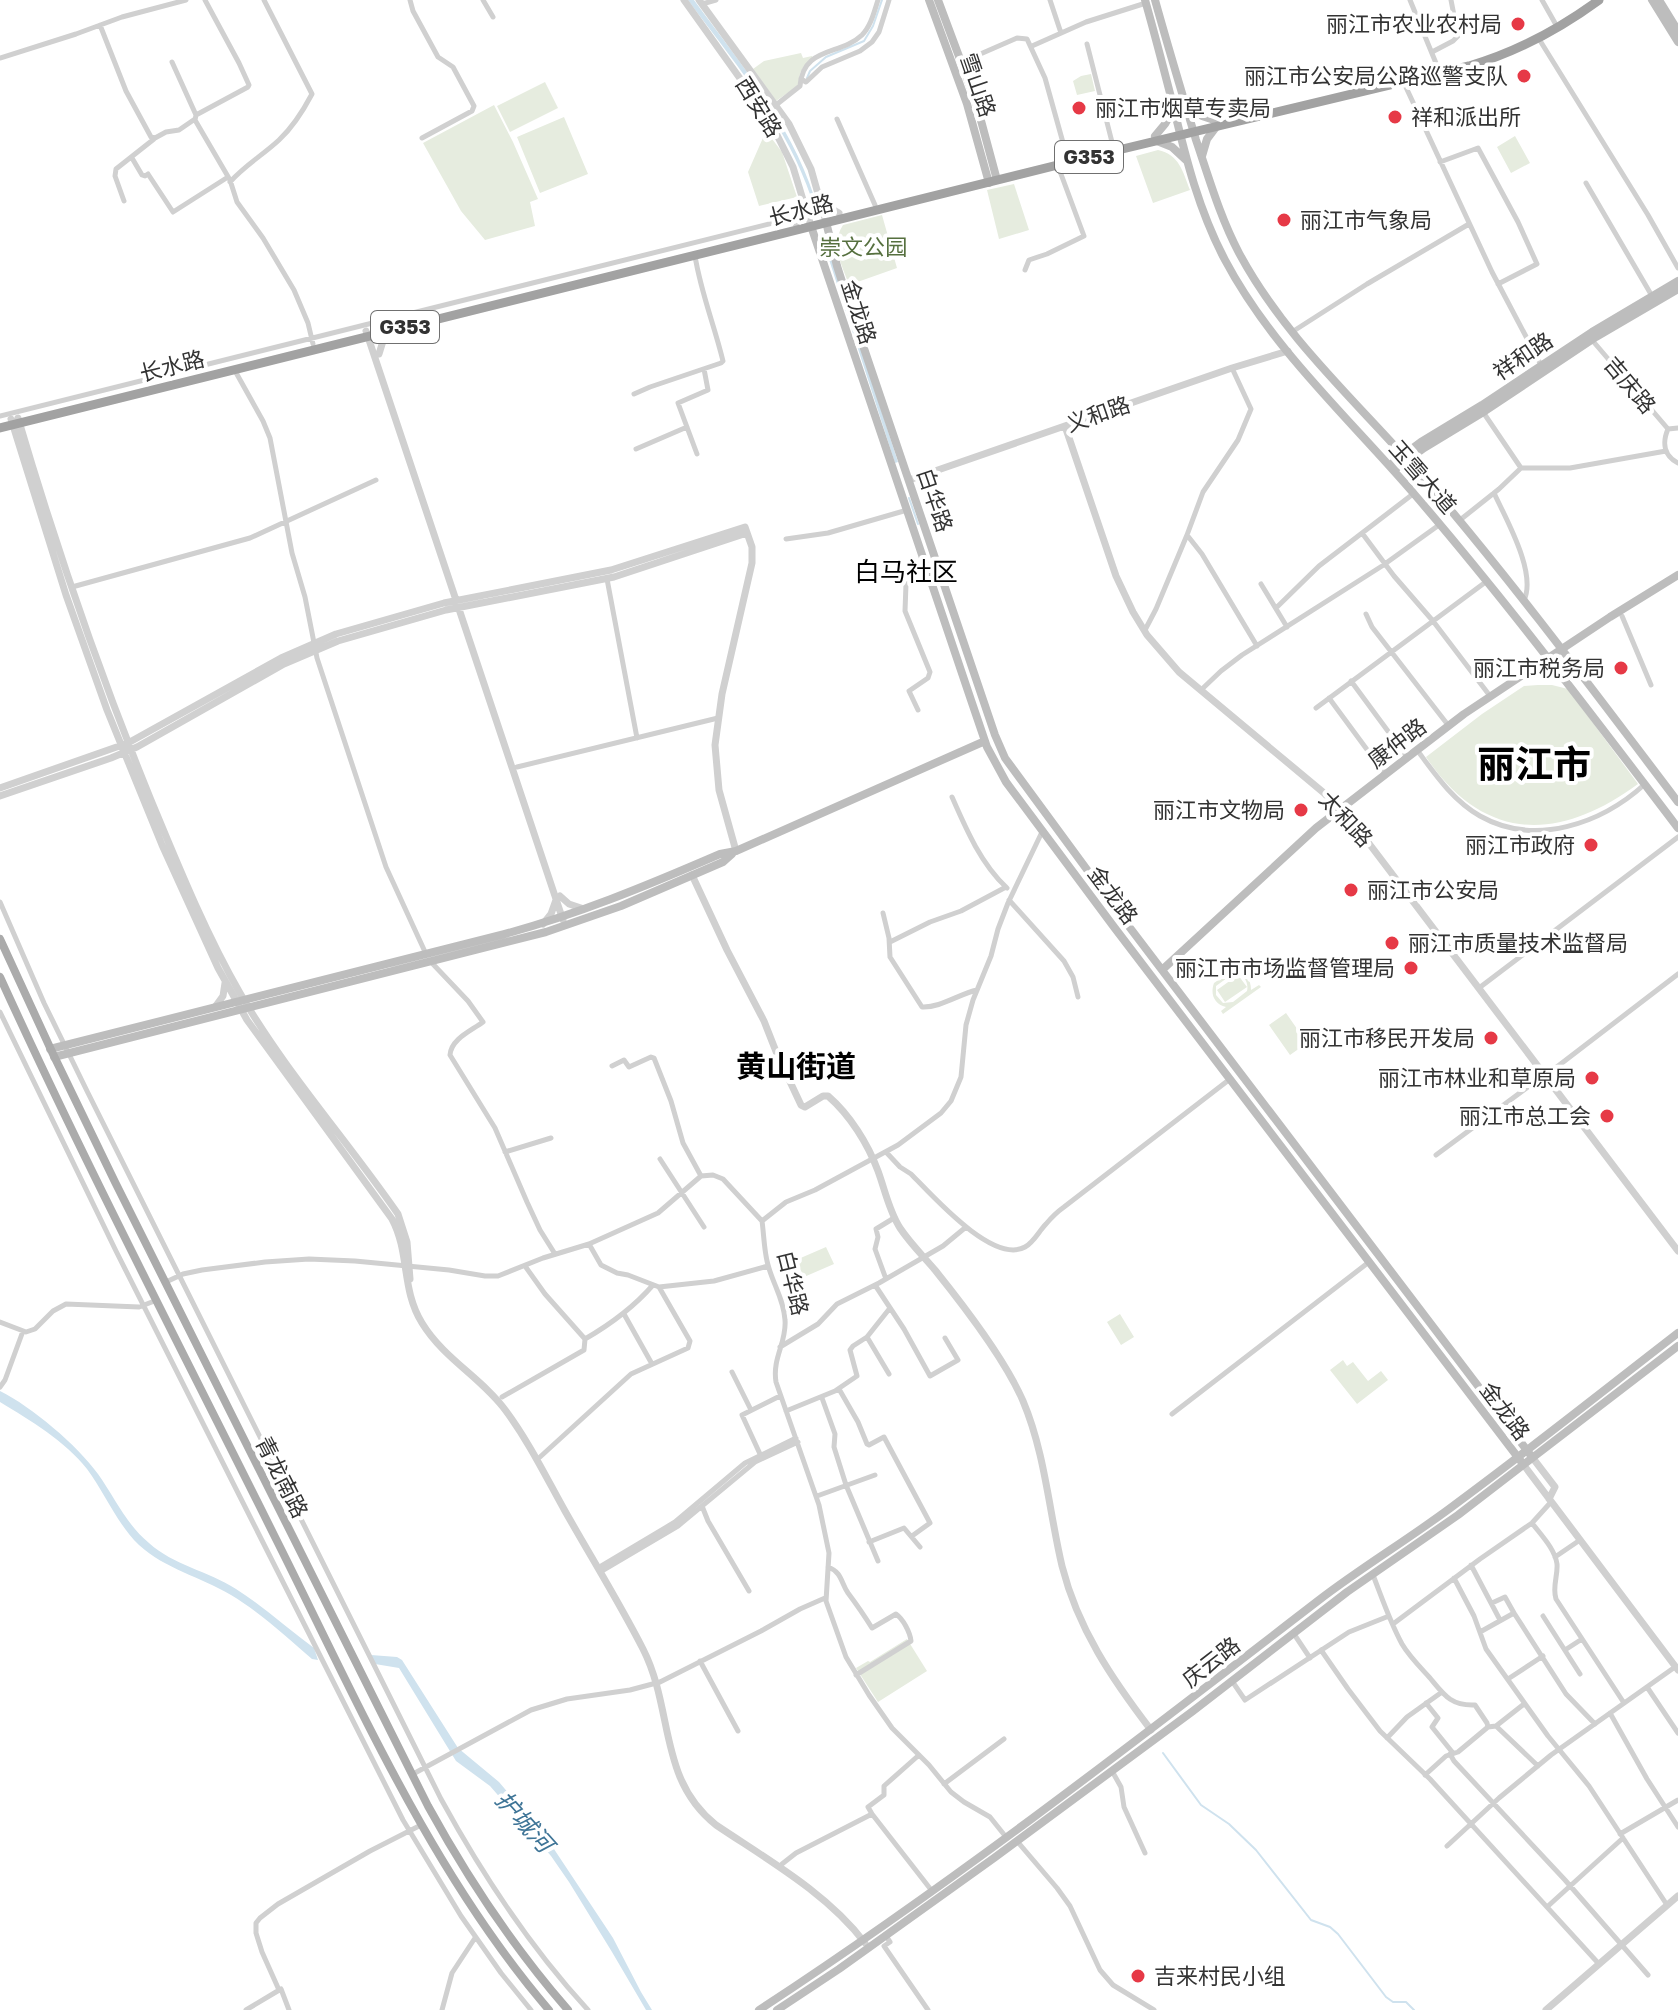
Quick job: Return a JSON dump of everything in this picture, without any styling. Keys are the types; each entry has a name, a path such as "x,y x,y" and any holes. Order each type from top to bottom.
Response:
{"highway":[{"name":"长水路","path":"1216,124 1498,51 1555,23 1589,0"},
{"name":"长水路","path":"15,421 349,341 369,333 805,219 826,220 1067,157 1404,82 1484,61 1539,39 1599,0"},
{"name":"长水路","path":"826,220 839,213 1058,165 1156,138"},
{"name":"长水路","path":"0,425 312,341 390,330 694,255 805,219"}],"main road":[{"name":"雪山路","path":"929,0 992,179"},
{"name":"雪山路","path":"938,0 982,122 992,179"},
{"path":"1652,0 1678,42"},
{"path":"1659,0 1678,31"},
{"name":"玉雪大道","path":"1148,1 1219,209 1239,253 1269,303 1459,520 1678,802"},
{"name":"玉雪大道","path":"1148,1 1187,161 1204,215 1225,261 1256,312 1487,581 1678,828"},
{"path":"1185,104 1216,124 1207,139 1202,157"},
{"path":"1174,109 1156,138 1187,161"},
{"name":"金龙路","path":"805,219 985,741 1000,773 1520,1460"},
{"name":"白华路","path":"826,220 849,304 998,743 1010,767 1051,823"},
{"name":"祥和路","path":"1392,468 1592,332 1678,281"},
{"name":"祥和路","path":"1405,457 1483,412 1592,340 1678,289"},
{"name":"康仲路","path":"1563,652 1678,575"},
{"name":"康仲路","path":"1163,972 1342,811 1407,757 1491,697 1678,582"},
{"name":"康仲路","path":"1342,811 1550,660"},
{"path":"66,1049 224,1014 259,996 429,958 543,924 566,921 720,854 736,851 985,741"},
{"name":"金龙路","path":"1051,823 1529,1453"},
{"path":"52,1053 215,1007 267,1003 621,906 723,862 736,851"},
{"name":"青龙南路","path":"0,939 52,1053 165,1283 442,1832 524,1956 568,2010"},
{"name":"青龙南路","path":"0,977 157,1300 421,1825 479,1918 549,2010"},
{"name":"庆云路","path":"777,2010 932,1891 1246,1659 1319,1600 1520,1460 1678,1333"},
{"name":"庆云路","path":"1529,1453 1678,1346"},
{"name":"庆云路","path":"759,2010 868,1943 886,1936 1112,1771 1372,1574 1458,1515 1520,1460"}],"street":[{"path":"0,58 122,17 186,0"},
{"path":"124,201 115,176 118,166 155,138 179,130 249,85 205,0"},
{"path":"132,158 142,175 148,174 173,212 229,180 285,134 312,94 264,0"},
{"path":"410,0 438,57 453,67 474,106 472,111 422,138"},
{"path":"483,0 493,17"},
{"name":"西安路","path":"684,0 769,119 793,167 805,219"},
{"path":"700,2 716,0"},
{"path":"776,105 800,86 807,65 817,56 861,36 869,25 878,0"},
{"path":"803,81 822,67 869,45 877,35 889,0"},
{"path":"1050,0 1061,33"},
{"path":"1410,0 1438,68"},
{"path":"1432,52 1458,36 1451,0"},
{"path":"1542,0 1555,23"},
{"path":"1032,46 1100,17 1148,1"},
{"name":"西安路","path":"700,2 776,105 804,153 826,220"},
{"path":"100,25 126,91 151,137 155,138"},
{"path":"962,62 1019,37 1027,39 1048,87 1067,157"},
{"path":"1539,39 1678,268"},
{"path":"1087,44 1113,146"},
{"path":"172,62 237,202 294,290 312,341"},
{"path":"1404,82 1469,224 1541,366"},
{"path":"837,119 875,205"},
{"path":"1440,162 1478,148 1518,222 1537,264 1498,284"},
{"path":"1025,270 1029,260 1084,236 1058,165"},
{"path":"1586,183 1652,297"},
{"path":"821,203 839,213"},
{"path":"0,416 805,219"},
{"path":"1292,332 1469,224"},
{"path":"634,394 723,361 694,255"},
{"path":"377,354 390,330"},
{"path":"369,333 566,921"},
{"name":"吉庆路","path":"1592,340 1668,429"},
{"path":"349,341 377,354"},
{"name":"义和路","path":"909,480 1288,351"},
{"path":"1144,631 1156,609 1203,492 1238,440 1251,409 1232,368"},
{"path":"234,369 270,438 292,553 307,603 315,646 386,867 429,958 483,1022 453,1043 450,1052 495,1128 527,1202 555,1254"},
{"path":"697,454 678,403 708,390 704,369"},
{"path":"1483,412 1521,468"},
{"path":"15,421 126,748 238,990 247,1020 392,1219 401,1240 415,1296 433,1330 451,1351 502,1397 540,1457 659,1682 678,1762 695,1796 714,1817 837,1905 868,1943"},
{"path":"15,421 79,633 174,873 224,981 257,1020 398,1214 406,1236 410,1298 422,1323 447,1354 494,1395 509,1414 601,1568"},
{"name":"太和路","path":"1065,426 1111,564 1144,631 1170,662 1324,793 1364,836 1678,1251"},
{"path":"636,449 687,427"},
{"name":"吉庆路","path":"1668,429 1678,428"},
{"name":"吉庆路","path":"1666,451 1664,439 1668,429"},
{"path":"1459,520 1521,468 1570,468 1666,451 1670,459 1678,463"},
{"path":"72,587 260,534 376,480"},
{"path":"1276,608 1319,566 1414,493"},
{"path":"1494,493 1522,553 1528,587 1524,601"},
{"path":"786,539 828,533 907,510"},
{"path":"1201,690 1227,666 1386,564 1440,524"},
{"path":"460,604 607,579 746,530"},
{"path":"0,796 126,748 315,646 460,604 611,570 746,530"},
{"path":"736,851 723,806 715,745 724,685 752,563 752,547 746,530"},
{"path":"1362,533 1491,697"},
{"path":"1187,535 1202,554 1257,646"},
{"path":"918,710 909,691 928,678 930,672 905,611 906,584 929,575"},
{"path":"607,579 637,738"},
{"path":"1316,708 1487,581"},
{"path":"1261,584 1287,627"},
{"path":"460,604 558,897 553,911 543,924"},
{"path":"1366,614 1372,627 1448,726"},
{"path":"1622,616 1651,685"},
{"path":"1351,681 1407,757"},
{"path":"1329,698 1385,774"},
{"path":"517,767 718,718"},
{"path":"0,788 126,748"},
{"path":"1420,754 1443,785 1472,811 1503,825 1528,830 1554,830 1588,820 1616,807 1645,784"},
{"path":"952,797 974,843 1006,887 1013,891"},
{"path":"165,1283 202,1270 294,1260 340,1260 449,1270 489,1277 502,1275 589,1244 658,1213 701,1176 713,1175 723,1179 762,1221 786,1202 886,1152 941,1113 954,1096 961,1077 966,1025 977,990 1009,900 1043,831"},
{"path":"1479,988 1678,837"},
{"path":"692,875 764,1021 801,1105 805,1107 823,1096 830,1097 856,1130 873,1158 900,1227 983,1335 1021,1396 1038,1442 1062,1566 1077,1612 1100,1658 1151,1730"},
{"path":"889,943 1006,887"},
{"path":"558,897 573,906 590,908"},
{"path":"1009,900 1064,961 1073,977 1078,997"},
{"path":"0,902 66,1049 425,1768 469,1849 509,1911 588,2010"},
{"path":"883,913 889,953 922,1007 929,1008 977,990"},
{"path":"1436,1155 1678,974"},
{"path":"215,1007 223,996 224,981"},
{"path":"238,990 259,996"},
{"path":"257,1020 267,1003"},
{"path":"0,1012 409,1831 475,1938 531,2010"},
{"path":"224,1014 247,1020"},
{"path":"612,1066 624,1060 629,1067 654,1058 683,1143 701,1176"},
{"path":"886,1152 966,1227 991,1245 1013,1250 1028,1245 1064,1207 1230,1079"},
{"path":"505,1152 551,1138"},
{"path":"660,1159 704,1227"},
{"path":"886,1279 875,1249 878,1238 876,1229 895,1217"},
{"name":"白华路","path":"762,1221 768,1266 785,1314 785,1333 775,1368 776,1382 817,1496 829,1553 825,1598 842,1650 892,1728 944,1784 964,1802 990,1817 1006,1837"},
{"path":"780,1347 818,1324 837,1304 943,1246 966,1227"},
{"path":"589,1244 601,1265 656,1286 714,1281 768,1266"},
{"path":"1172,1414 1369,1262"},
{"path":"502,1397 584,1350 585,1339 525,1266"},
{"path":"875,1285 930,1376 958,1360 945,1338"},
{"path":"585,1339 624,1314 656,1286"},
{"path":"540,1457 627,1377 682,1352 690,1344 656,1286"},
{"path":"0,1322 30,1332 53,1311 66,1304 139,1307 157,1300"},
{"path":"786,1411 822,1398 857,1376 850,1350 867,1337 890,1308"},
{"path":"624,1314 652,1364"},
{"path":"0,1387 23,1331"},
{"path":"867,1337 889,1374"},
{"path":"732,1372 751,1410"},
{"path":"839,1389 867,1444 884,1437 930,1523 912,1536"},
{"path":"760,1454 742,1415 780,1396"},
{"path":"822,1398 835,1434 834,1447 846,1485 878,1561"},
{"path":"601,1568 675,1522 740,1467 760,1454 797,1440"},
{"path":"601,1568 668,1532 748,1467 797,1440"},
{"name":"金龙路","path":"1529,1453 1555,1487 1550,1500"},
{"name":"金龙路","path":"1520,1460 1677,1668"},
{"path":"817,1496 875,1475"},
{"path":"1393,1624 1532,1523 1550,1500"},
{"path":"702,1506 749,1591"},
{"path":"1532,1523 1555,1557 1554,1596 1624,1703"},
{"path":"869,1542 907,1528 920,1547"},
{"path":"1555,1557 1580,1540"},
{"path":"1471,1565 1500,1620"},
{"path":"828,1567 839,1573 872,1628 896,1614 910,1637 911,1641 856,1675"},
{"path":"1372,1574 1407,1651 1442,1692 1457,1704 1475,1705 1488,1727"},
{"path":"1454,1578 1474,1616 1486,1649 1524,1704 1589,1786 1667,1905"},
{"path":"1492,1603 1505,1597 1566,1694 1595,1724"},
{"path":"412,1775 511,1719 567,1699 630,1690 659,1682 825,1598"},
{"path":"1480,1632 1514,1613"},
{"path":"1232,1681 1245,1700 1349,1632 1389,1616"},
{"path":"1543,1616 1580,1674"},
{"path":"1294,1633 1310,1658"},
{"path":"1565,1650 1582,1639"},
{"path":"1321,1650 1353,1697 1387,1738 1471,1824 1599,1964"},
{"path":"1508,1679 1543,1656"},
{"path":"700,1661 738,1731"},
{"path":"1447,1846 1559,1749 1677,1668"},
{"path":"659,1682 676,1771 695,1805 716,1825 826,1902 868,1943"},
{"path":"1647,1687 1678,1733"},
{"path":"1387,1738 1407,1717 1442,1692"},
{"path":"1426,1703 1438,1718 1432,1727 1452,1754 1493,1804 1648,1975"},
{"path":"1425,1775 1524,1704"},
{"path":"1610,1713 1678,1827"},
{"path":"1496,1726 1538,1766"},
{"path":"944,1784 1004,1739"},
{"path":"919,1755 884,1786 884,1795 868,1807 932,1891"},
{"path":"1112,1771 1145,1853"},
{"path":"1547,1907 1622,1836 1678,1800"},
{"path":"782,1864 796,1853 872,1814"},
{"path":"289,2010 262,1952 256,1923 272,1907 421,1825"},
{"path":"1017,1841 1070,1906 1106,1979 1154,2010"},
{"path":"1546,2010 1678,1896"},
{"path":"886,1936 890,1942 884,1946 928,2010"},
{"path":"442,2010 452,1973 475,1938"},
{"path":"246,2010 279,1990"}],"green space":[{"path":"801,53 803,58 813,58 802,70 799,85 776,101 753,69 764,61"},
{"path":"1091,74 1095,91 1077,95 1073,81"},
{"path":"545,82 558,108 510,132 497,106"},
{"path":"494,105 538,199 530,202 535,226 485,240 461,211 423,143"},
{"path":"564,117 588,174 540,193 517,137"},
{"path":"766,131 782,152 797,197 759,206 748,172"},
{"path":"1515,136 1530,163 1511,173 1497,147"},
{"path":"1158,150 1176,160 1190,190 1153,203 1136,156"},
{"path":"1014,184 1029,230 999,239 987,190"},
{"name":"崇文公园","path":"882,215 897,268 849,285 838,255 839,232 843,225"},
{"path":"1552,685 1568,689 1638,784 1609,803 1580,816 1551,824 1524,824 1498,819 1472,806 1426,757 1524,686"},
{"path":"1233,970 1246,976 1251,990 1259,985 1261,987 1223,1014 1221,1011 1226,1007 1214,998 1214,983","holes":["1234,973 1245,979 1247,991 1233,1002 1223,1003 1216,995 1216,986"]},
{"path":"1238,975 1247,987 1225,1002 1217,990"},
{"path":"1286,1013 1307,1043 1290,1055 1269,1025"},
{"path":"826,1247 834,1264 804,1277 796,1260"},
{"path":"1120,1314 1134,1337 1121,1345 1107,1322"},
{"path":"1343,1360 1347,1366 1353,1362 1368,1381 1381,1371 1388,1380 1357,1404 1330,1370"},
{"path":"907,1639 927,1671 878,1702 856,1668"}],"water":[{"path":"688,0 694,0 762,94 791,143 814,196 811,197 773,118"},
{"path":"826,240 898,462 895,463 823,241"},
{"path":"0,1391 40,1417 78,1451 98,1474 127,1519 158,1551 246,1596 314,1648 318,1660 312,1659 241,1601 172,1567 139,1545 78,1459 46,1432 0,1402"},
{"name":"护城河","path":"371,1655 402,1660 458,1748 499,1782 548,1840 613,1938 652,2010 646,2010 551,1856 490,1786 456,1761 399,1668 375,1664"}],"waterway":[{"path":"807,78 810,71 826,57 864,41 882,0"},
{"path":"909,498 918,524"},
{"path":"1163,1753 1201,1805 1229,1824 1256,1850 1311,1920 1330,1927 1338,1934 1386,1997 1393,2002 1406,2002 1414,2010"}],"place":[{"name":"丽江市农业农村局","path":"1518,24"},
{"name":"丽江市公安局公路巡警支队","path":"1524,76"},
{"name":"丽江市烟草专卖局","path":"1079,108"},
{"name":"祥和派出所","path":"1395,117"},
{"name":"丽江市气象局","path":"1284,220"},
{"name":"丽江市税务局","path":"1621,668"},
{"name":"丽江市文物局","path":"1301,810"},
{"name":"丽江市政府","path":"1591,845"},
{"name":"丽江市公安局","path":"1351,890"},
{"name":"丽江市质量技术监督局","path":"1392,943"},
{"name":"丽江市市场监督管理局","path":"1411,968"},
{"name":"丽江市移民开发局","path":"1491,1038"},
{"name":"丽江市林业和草原局","path":"1592,1078"},
{"name":"丽江市总工会","path":"1607,1116"},
{"name":"吉来村民小组","path":"1138,1976"}],"district":[{"name":"白马社区","path":"906,572"},
{"name":"丽江市","path":"1534,765"},
{"name":"黄山街道","path":"796,1067"}]}
